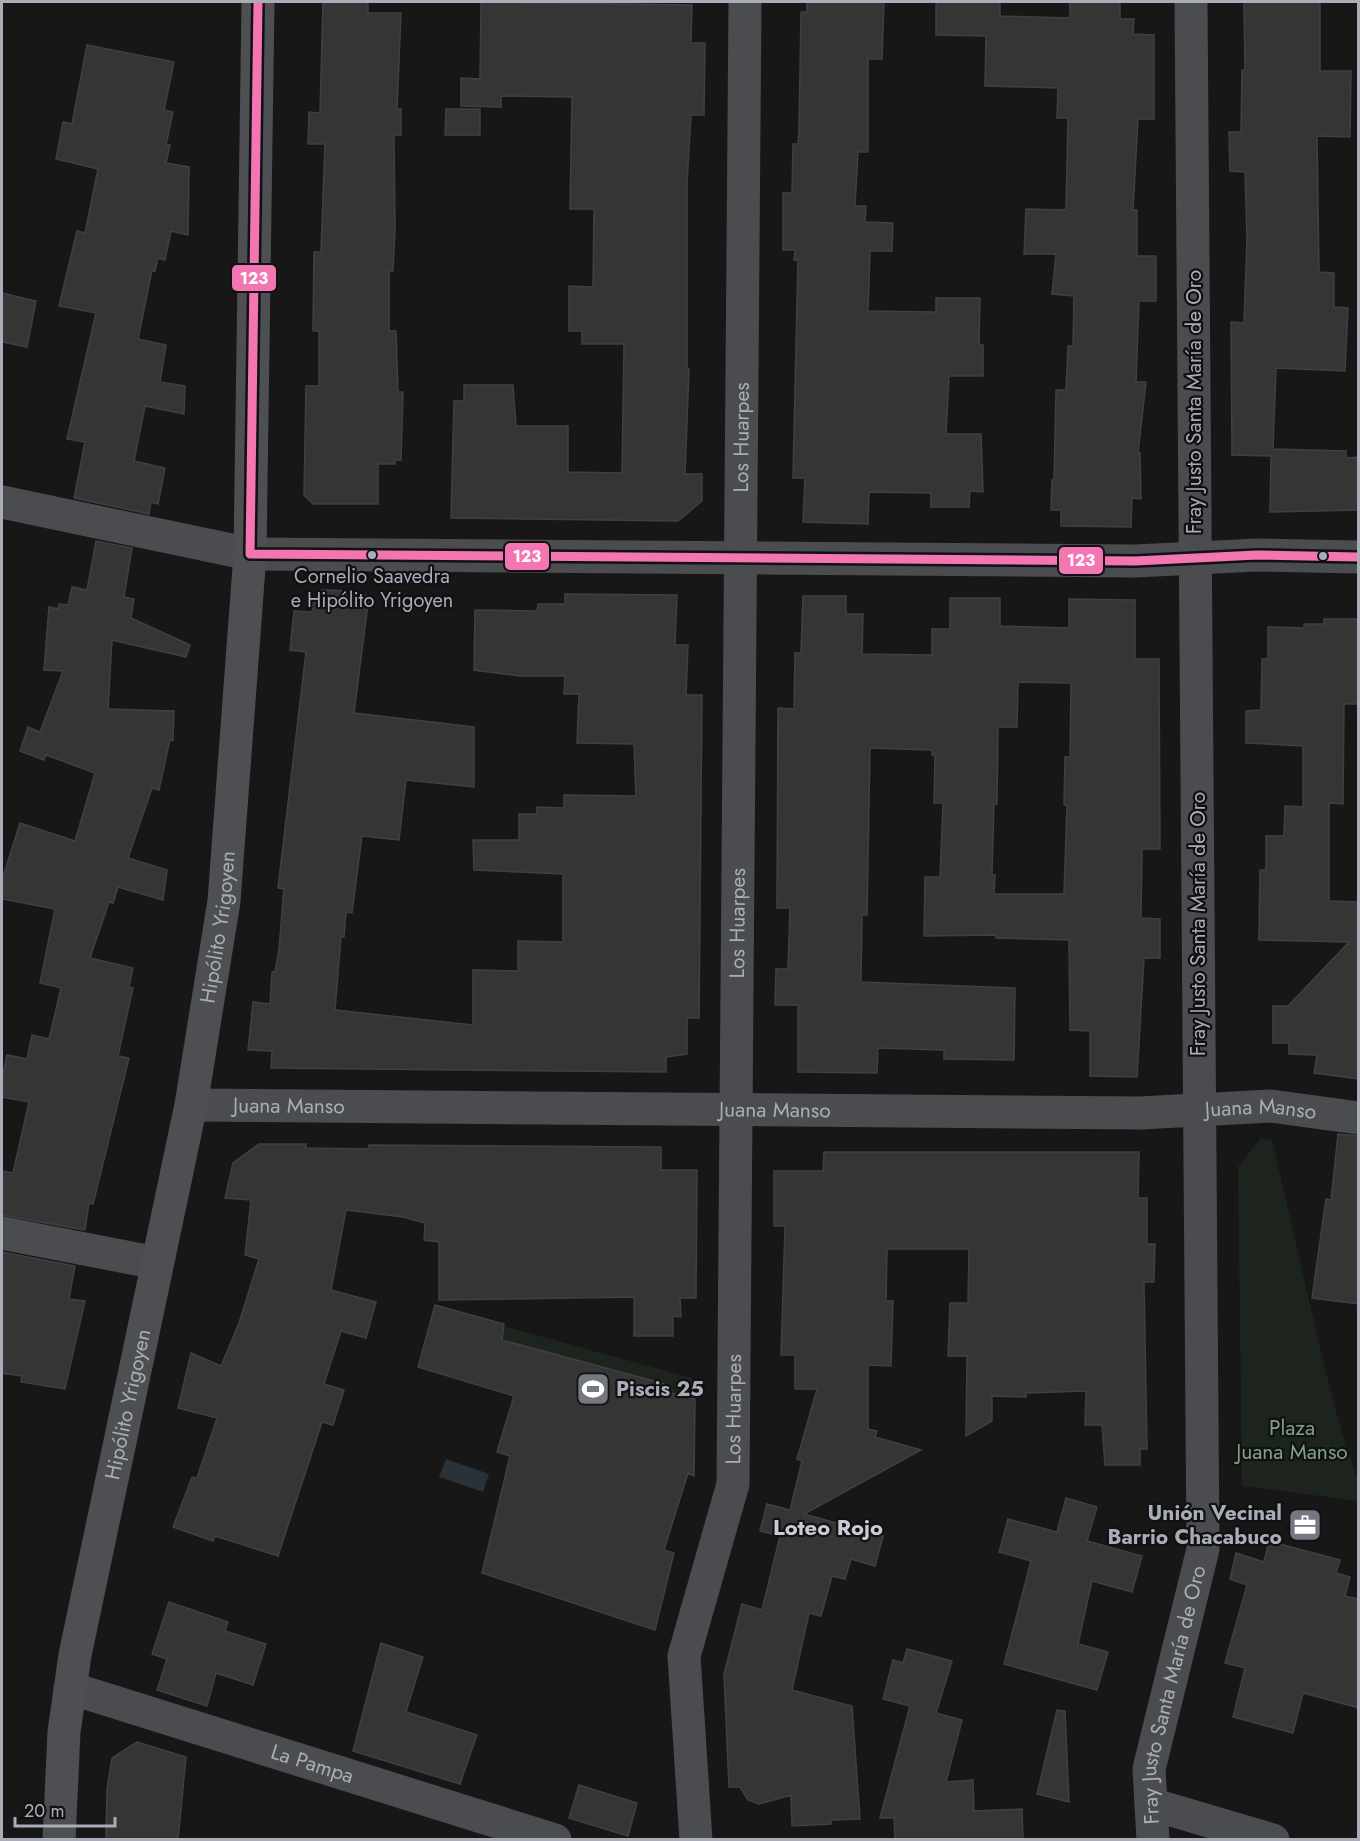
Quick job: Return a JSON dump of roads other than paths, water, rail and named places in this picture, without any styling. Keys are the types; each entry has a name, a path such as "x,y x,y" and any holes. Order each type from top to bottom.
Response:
{"main road":[{"name":"Hipólito Yrigoyen","path":"59,1839 60,1778 70,1688 190,1105 224,901 250,554 258,2"}],"street":[{"name":"Los Huarpes","path":"696,1839 684,1656 733,1484 745,2"},
{"name":"Fray Justo Santa María de Oro","path":"1153,1839 1149,1769 1203,1549 1191,2"},
{"path":"2,501 250,554 1135,561 1359,556"},
{"name":"Juana Manso","path":"190,1105 1140,1113 1271,1106 1359,1118"},
{"path":"2,1233 157,1263"},
{"name":"La Pampa","path":"70,1688 555,1839"},
{"path":"1151,1804 1273,1839"}],"place":[{"name":"Cornelio Saavedra e Hipólito Yrigoyen","path":"372,555"},
{"name":"Piscis 25","path":"593,1389"},
{"name":"Unión Vecinal Barrio Chacabuco","path":"1305,1525"}],"district":[{"name":"Loteo Rojo","path":"828,1527"}],"park label":[{"name":"Plaza Juana Manso","path":"1292,1440"}]}
